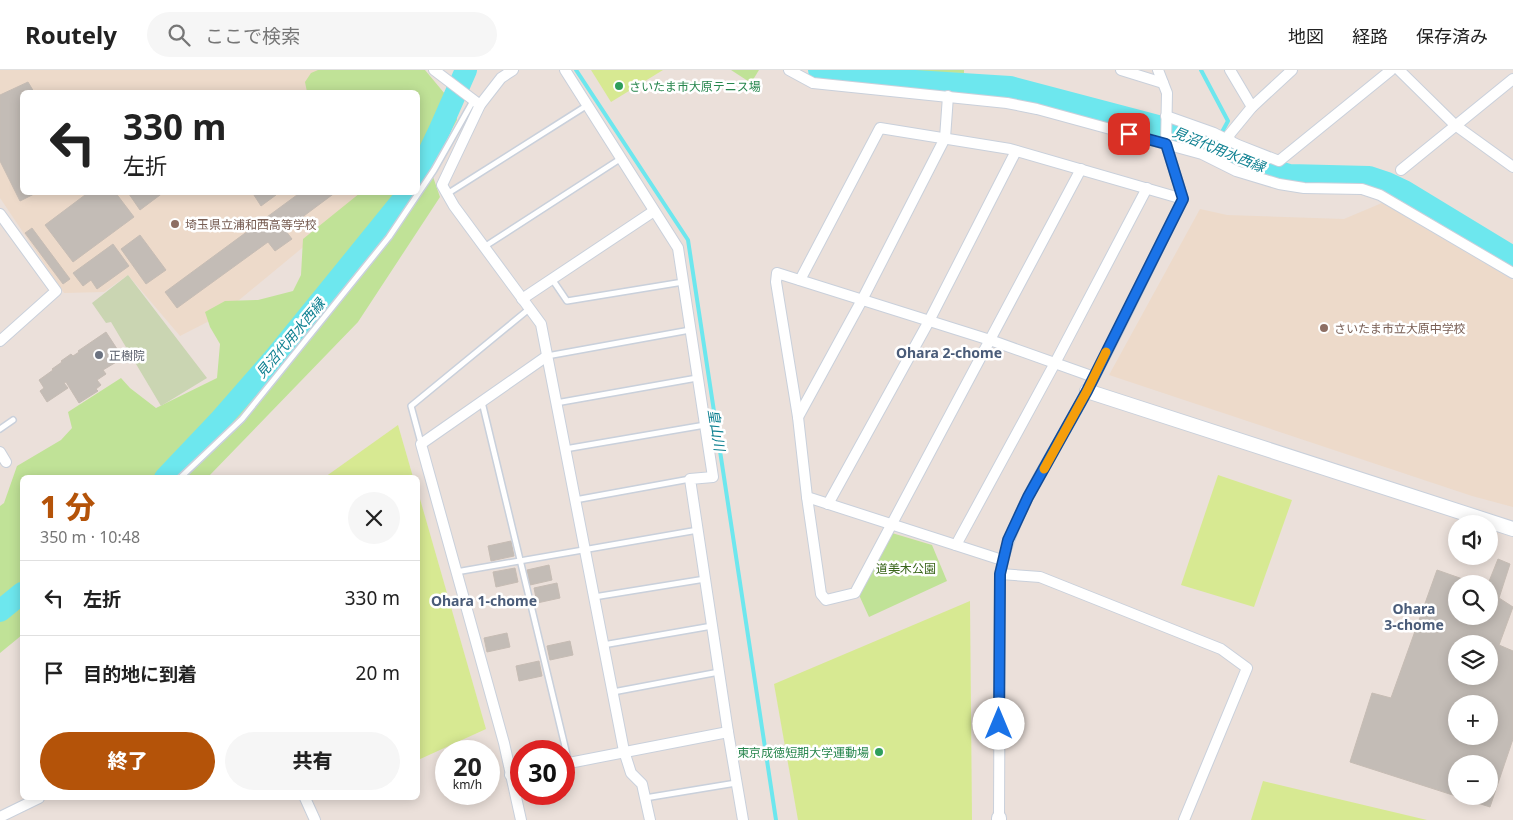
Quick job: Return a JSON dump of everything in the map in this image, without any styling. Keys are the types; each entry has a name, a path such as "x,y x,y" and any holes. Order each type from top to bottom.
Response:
{"street":[{"path":"434,70 474,102"},
{"path":"513,70 500,78 474,102 442,185 484,247 541,324 624,751 631,773 642,784 650,820"},
{"path":"564,70 678,248 713,477 690,479 743,820"},
{"path":"789,70 812,83 1007,103 1202,154 1236,171 1278,184 1304,188 1362,189 1380,195 1513,273"},
{"path":"1121,70 1163,83"},
{"path":"999,819 1000,574 1002,560 1008,540 1028,497 1087,391 1183,199 1166,144 1167,93 1158,70"},
{"path":"1230,70 1252,107"},
{"path":"1230,141 1229,135 1252,107 1292,70"},
{"path":"1166,116 1214,133 1279,161 1390,70"},
{"path":"1399,70 1455,125 1513,167"},
{"path":"1401,170 1513,79"},
{"path":"798,417 862,300 945,138 948,96"},
{"path":"800,280 880,128 1016,151 1183,199"},
{"path":"828,504 929,321 1016,151"},
{"path":"1081,169 990,340 891,524 855,593 826,600 821,594 807,498 798,417 776,273 990,340 1094,377"},
{"path":"956,545 1055,364 1147,188"},
{"path":"522,299 654,211"},
{"path":"0,214 56,291 0,341"},
{"path":"510,775 504,743 421,444 547,356"},
{"path":"1087,391 1513,528"},
{"path":"0,452 6,462"},
{"path":"807,498 1002,560"},
{"path":"1000,574 1040,577 1221,649 1247,668 1184,820"},
{"path":"575,761 728,732"},
{"path":"0,817 35,800"},
{"path":"306,800 315,820"},
{"path":"517,805 521,820"}],"lane":[{"path":"420,191 474,102"},
{"path":"447,194 586,106"},
{"path":"484,247 620,159"},
{"path":"183,475 242,419 389,237 417,195"},
{"path":"552,279 567,301 683,282"},
{"path":"421,444 411,406 529,308"},
{"path":"547,356 690,330"},
{"path":"556,403 698,378"},
{"path":"482,401 521,561 561,740"},
{"path":"242,419 246,425"},
{"path":"0,428 13,420"},
{"path":"565,449 705,425"},
{"path":"575,500 690,479"},
{"path":"455,572 698,530"},
{"path":"594,597 705,579"},
{"path":"604,644 712,626"},
{"path":"613,692 719,672"},
{"path":"645,798 737,783"}],"shaded area":[{"name":"埼玉県立浦和西高等学校","path":"0,70 419,70 418,90 20,90 20,195 358,195 359,201 221,315 180,336 128,275 104,292 64,293 0,198"},
{"name":"さいたま市立大原中学校","path":"1382,203 1513,280 1513,507 1472,496 1109,375 1200,209 1227,215 1344,219"}],"green space":[{"path":"318,70 425,70 455,106 457,120 430,168 440,197 358,322 210,475 20,475 20,637 0,653 0,506 4,503 17,466 61,440 72,428 68,412 121,378 130,388 156,408 217,378 220,344 210,327 205,312 225,301 258,300 293,291 301,275 303,239 358,195 420,195 420,90 307,90 305,82 311,73"},
{"name":"さいたま市大原テニス場","path":"591,70 663,70 611,102"},
{"path":"731,70 759,70 751,83"},
{"path":"914,70 964,70 964,73 914,72"},
{"path":"128,275 207,378 161,406 111,322 106,323 92,303"},
{"path":"398,425 412,475 328,475"},
{"path":"1218,475 1292,500 1254,607 1181,585"},
{"path":"420,499 486,729 462,740 435,740 435,752 420,759"},
{"name":"道美木公園","path":"892,533 932,545 947,581 869,617 859,595"},
{"name":"東京成徳短期大学運動場","path":"970,601 972,820 798,820 774,684"},
{"path":"1263,781 1427,820 1251,820"}],"building":[{"path":"28,82 33,90 20,90 20,195 32,195 20,201 0,161 0,95"},
{"path":"85,195 117,195 134,217 73,262 45,225"},
{"path":"130,195 160,195 140,210"},
{"path":"254,195 276,195 261,206"},
{"path":"297,195 332,195 285,230 292,239 275,251 268,242 177,308 165,292"},
{"path":"32,228 70,279 63,284 25,233"},
{"path":"140,235 166,270 146,284 121,249"},
{"path":"113,244 129,266 97,289 91,280 83,286 73,273"},
{"path":"106,332 123,358 103,370 106,374 97,380 101,385 96,389 98,391 79,403 66,382 64,383 68,388 47,402 40,391 44,388 39,380 53,370 61,361 71,354 73,356"},
{"path":"511,541 514,556 491,561 488,546"},
{"path":"1498,559 1510,564 1499,598 1513,607 1499,645 1513,651 1513,739 1498,783 1498,755 1448,755 1448,794 1350,762 1372,693 1391,698 1437,570 1451,575 1448,575 1448,625 1498,625 1498,575 1492,575 1496,565 1498,565"},
{"path":"549,565 552,580 530,585 527,570"},
{"path":"515,568 518,582 496,587 493,572"},
{"path":"557,583 560,598 537,603 534,588"},
{"path":"507,633 510,647 487,652 484,638"},
{"path":"570,641 573,655 550,660 547,646"},
{"path":"539,661 542,676 519,681 516,666"}],"waterway":[{"name":"見沼代用水西縁","path":"420,171 466,70"},
{"name":"皇山川","path":"576,70 688,240 776,820"},
{"name":"見沼代用水西縁","path":"819,70 883,79 1010,87 1184,133 1218,146 1260,166 1289,175 1369,177 1404,191 1513,257"},
{"path":"1201,70 1228,121 1215,145"},
{"name":"見沼代用水西縁","path":"168,475 221,419 276,356 407,195"},
{"name":"見沼代用水西縁","path":"0,611 20,595"}],"slow traffic":[{"path":"1044,469 1106,352"}],"place":[{"name":"さいたま市大原テニス場","path":"619,86"},
{"name":"埼玉県立浦和西高等学校","path":"175,224"},
{"name":"さいたま市立大原中学校","path":"1324,328"},
{"name":"正樹院","path":"99,355"},
{"name":"東京成徳短期大学運動場","path":"879,752"}],"district":[{"name":"Ohara 2-chome","path":"949,352"},
{"name":"Ohara 1-chome","path":"484,600"},
{"name":"Ohara 3-chome","path":"1414,616"}],"route":[{"path":"999,724 1000,574 1008,540 1028,497 1087,391 1183,199 1166,144 1129,134"}]}
